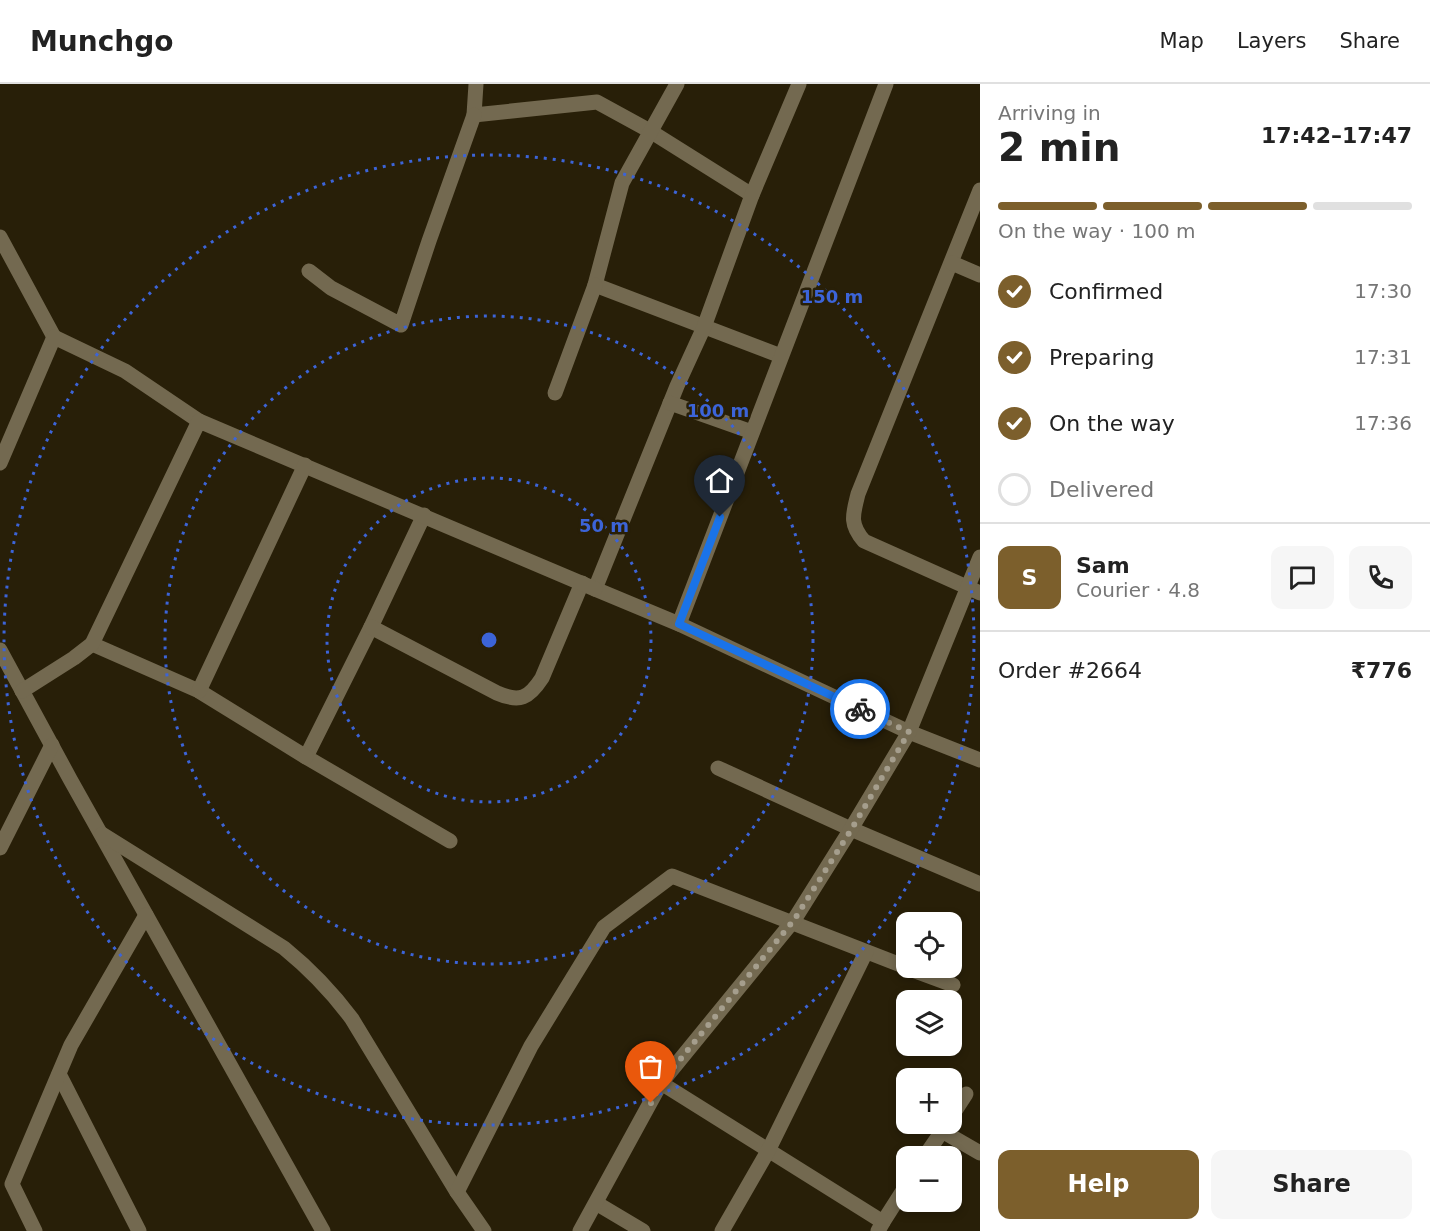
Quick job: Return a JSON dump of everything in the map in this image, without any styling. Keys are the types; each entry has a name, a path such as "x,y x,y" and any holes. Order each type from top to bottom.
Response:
{"street":[{"path":"309,270 331,288 401,325 474,115 476,84"},
{"path":"555,393 595,285 622,183 677,84"},
{"path":"371,627 508,698 522,698 533,692 589,586 704,327 752,195 799,84"},
{"path":"679,624 886,84"},
{"path":"474,115 597,102 650,131 752,195"},
{"path":"974,590 864,541 855,531 853,515 858,494 980,190"},
{"path":"0,237 7,266 54,337 125,371 199,421 679,624 909,732 980,760"},
{"path":"952,263 980,275"},
{"path":"595,285 781,356"},
{"path":"0,463 54,337"},
{"path":"670,403 752,432"},
{"path":"22,691 92,644 199,421"},
{"path":"199,691 305,465"},
{"path":"306,757 424,515"},
{"path":"580,1231 661,1083 791,923 851,830 909,732 974,590 980,557"},
{"path":"92,644 199,691 450,841"},
{"path":"0,650 323,1231"},
{"path":"0,848 51,745"},
{"path":"718,768 851,830 980,884"},
{"path":"100,833 261,932 309,969 334,994 352,1019 457,1192 484,1231"},
{"path":"457,1192 531,1046 604,927 672,876 896,963"},
{"path":"35,1231 12,1184 71,1045 146,915"},
{"path":"722,1231 768,1151 866,952"},
{"path":"935,978 953,985"},
{"path":"59,1074 139,1231"},
{"path":"661,1083 880,1226 896,1201"},
{"path":"962,1100 966,1094"},
{"path":"954,1134 980,1153"},
{"path":"596,1203 643,1231"}],"way so far":[{"path":"651,1103 661,1083 794,920 909,732 860,709"}],"route":[{"path":"720,517 679,624 860,709"}]}
